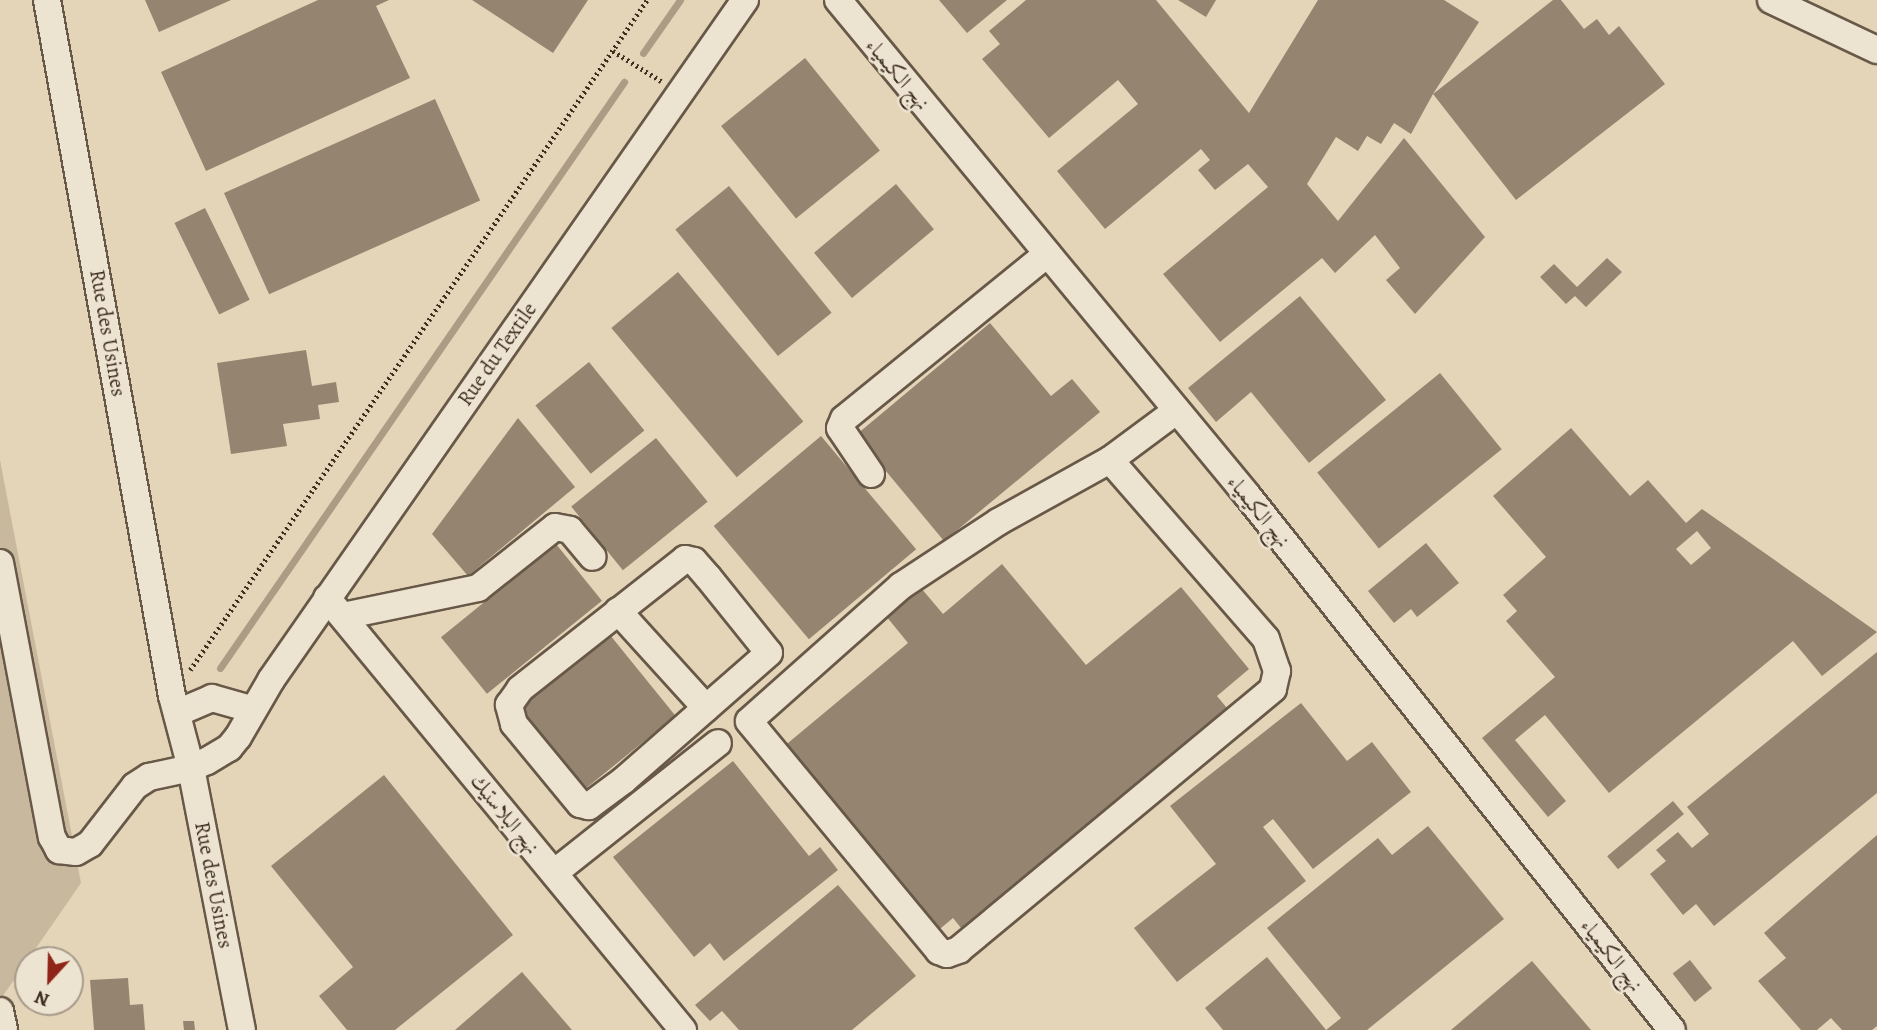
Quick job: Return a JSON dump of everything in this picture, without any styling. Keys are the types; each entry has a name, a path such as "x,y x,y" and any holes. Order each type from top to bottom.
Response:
{"street":[{"name":"Rue des Usines","path":"47,0 174,705 191,768 242,1030"},
{"name":"Rue du Textile","path":"0,562 52,837 59,850 76,852 90,844 135,786 149,776 191,768 229,748 251,709 335,607 745,0"},
{"name":"نهج الكيمياء","path":"838,0 1176,411 1672,1030"},
{"path":"1771,0 1877,50"},
{"path":"871,474 840,428 844,419 1047,254"},
{"path":"749,721 901,586 998,522 1111,460 1176,411"},
{"path":"618,611 716,700 749,721 939,951 947,954 959,950 1273,689 1277,671 1266,639 1111,460"},
{"path":"335,607 478,588 555,527 570,530 593,557"},
{"path":"685,559 694,561 769,653 716,700 589,806 580,804 514,724 509,714 509,705 520,689 685,559"},
{"name":"نهج البلاستيك","path":"335,607 683,1030"},
{"path":"174,705 212,698 251,709"},
{"path":"554,873 718,743"},
{"path":"0,1011 4,1030"}],"path":[{"path":"174,705 648,0"},
{"path":"613,51 680,93"}],"shaded area":[{"path":"0,460 81,883 37,946 14,946 14,980 0,1000"}],"building":[{"path":"145,0 231,0 159,32"},
{"path":"318,0 389,0 376,6 410,78 206,171 161,72"},
{"path":"472,0 588,0 553,53"},
{"path":"939,0 1007,0 967,33"},
{"path":"1026,0 1156,0 1249,113 1318,0 1444,0 1479,22 1411,134 1394,123 1381,144 1367,136 1358,151 1336,137 1307,184 1338,221 1404,138 1485,237 1415,314 1386,280 1400,268 1375,235 1335,273 1322,258 1220,342 1163,274 1268,187 1248,164 1215,190 1198,170 1210,160 1201,149 1105,229 1057,171 1138,104 1118,80 1049,138 982,59 1000,44 989,31"},
{"path":"1178,0 1216,0 1206,17"},
{"path":"1553,0 1561,0 1584,29 1597,19 1609,35 1619,26 1665,84 1516,200 1433,94"},
{"path":"805,58 880,150 796,218 721,126"},
{"path":"435,99 480,200 269,294 224,193"},
{"path":"896,184 934,229 852,298 814,253"},
{"path":"729,186 832,313 778,356 675,229"},
{"path":"205,208 250,300 219,315 174,223"},
{"path":"1607,258 1622,272 1586,307 1575,296 1566,304 1540,277 1554,264 1577,287"},
{"path":"678,272 803,421 737,477 611,328"},
{"path":"1300,296 1386,400 1309,463 1251,392 1216,422 1188,388"},
{"path":"990,323 1051,396 1072,379 1100,412 944,541 856,435"},
{"path":"306,350 312,386 336,382 339,402 318,405 320,419 283,424 287,446 231,454 217,363"},
{"path":"589,362 644,430 591,474 535,405"},
{"path":"1440,373 1502,449 1379,549 1317,472"},
{"path":"518,418 575,487 468,576 432,534"},
{"path":"1571,428 1630,496 1648,480 1686,523 1702,509 1877,632 1822,676 1793,641 1609,793 1545,715 1515,740 1566,801 1548,817 1482,738 1555,677 1506,621 1517,611 1503,595 1546,557 1493,496","holes":["1697,531 1711,548 1691,565 1676,549"]},
{"path":"821,436 916,549 809,639 714,526"},
{"path":"656,438 708,502 623,570 571,507"},
{"path":"1426,543 1459,583 1417,617 1411,609 1394,623 1368,591"},
{"path":"556,544 602,601 487,694 441,637"},
{"path":"1002,564 1086,665 1181,587 1249,669 1217,696 1231,713 965,933 953,918 935,933 782,748 908,643 886,616 921,588 943,614"},
{"path":"610,635 675,716 582,791 517,711"},
{"path":"1877,652 1877,793 1714,926 1696,904 1683,915 1650,874 1666,861 1656,850 1678,832 1692,848 1709,834 1687,807"},
{"path":"1301,703 1347,761 1372,742 1411,792 1313,869 1273,819 1263,827 1306,881 1177,982 1134,928 1216,864 1170,806"},
{"path":"733,761 809,856 820,847 838,870 724,961 710,943 694,957 613,857"},
{"path":"384,775 513,935 395,1030 347,1030 319,996 353,967 271,866"},
{"path":"1673,801 1684,814 1618,869 1607,856"},
{"path":"1428,826 1504,919 1367,1030 1326,1030 1341,1018 1267,928 1378,838 1392,855"},
{"path":"1877,835 1877,1026 1872,1030 1842,1030 1831,1018 1817,1030 1801,1030 1758,981 1786,958 1764,933"},
{"path":"838,885 916,976 852,1030 739,1030 722,1011 710,1021 695,1005"},
{"path":"1267,957 1326,1030 1223,1030 1205,1008"},
{"path":"1690,960 1712,988 1695,1002 1673,974"},
{"path":"1532,961 1591,1030 1451,1030"},
{"path":"522,972 572,1030 455,1030"},
{"path":"128,978 130,1005 143,1004 145,1030 94,1030 90,980"},
{"path":"183,1021 194,1021 195,1030 184,1030"}],"waterway":[{"path":"643,53 680,0"},
{"path":"220,668 624,82"}]}
